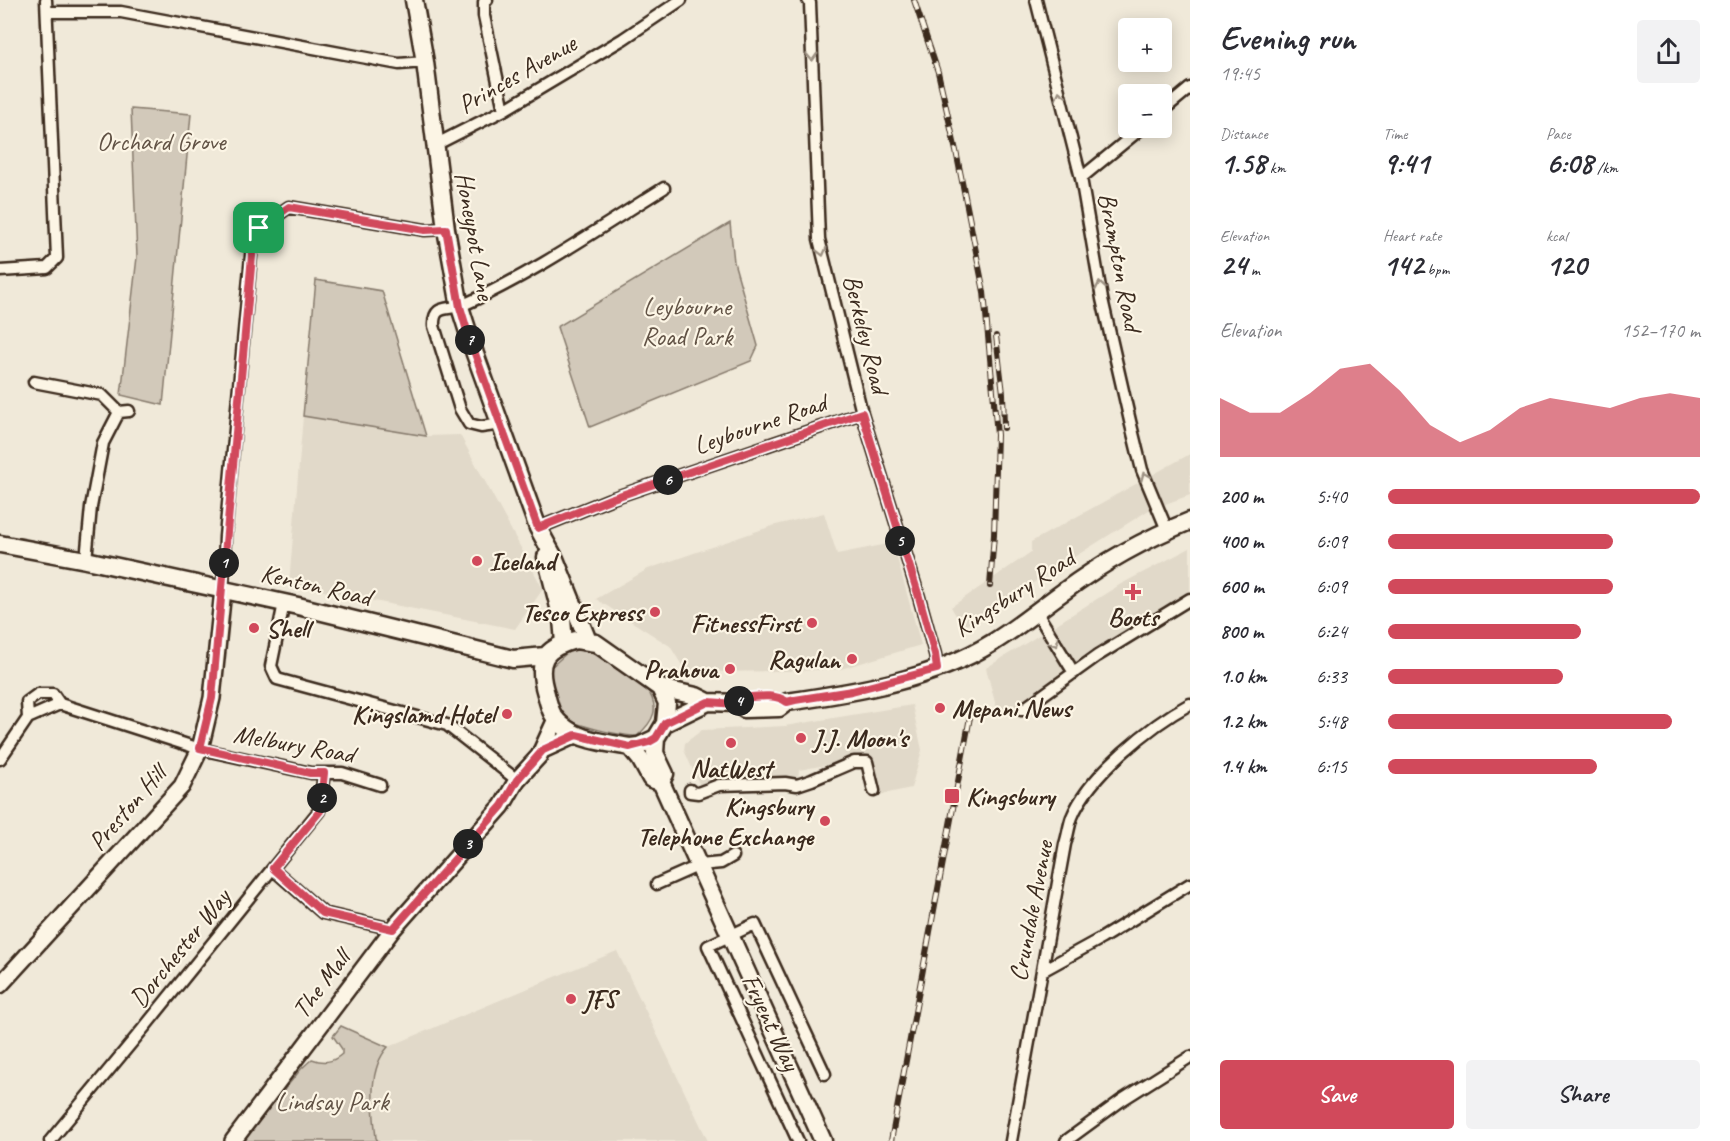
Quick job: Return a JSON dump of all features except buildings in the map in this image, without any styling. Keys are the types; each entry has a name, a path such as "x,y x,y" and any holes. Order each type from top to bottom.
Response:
{"main road":[{"name":"Honeypot Lane","path":"414,0 425,62 446,229 460,307 541,534 562,619 564,643"},
{"name":"Kingsbury Road","path":"660,688 696,696 708,702 737,704 744,709 779,708 787,702 852,691 937,669 991,644 1037,613 1063,592 1137,545 1190,521"},
{"name":"Honeypot Lane","path":"541,534 555,559 588,641"},
{"name":"Kenton Road","path":"0,544 86,560 284,603 513,659 545,656"},
{"path":"576,640 588,641 606,649 660,688 667,703 665,723 656,738 639,746 630,747 576,735 555,721 541,680 541,671 545,656 564,643 576,640"},
{"name":"Kenton Road","path":"513,659 541,680"},
{"name":"Kingsbury Road","path":"665,723 708,702"},
{"name":"Fryent Way","path":"656,738 655,753 664,774 662,782 729,936 823,1141"},
{"name":"Fryent Way","path":"630,747 651,779 662,782"}],"street":[{"path":"0,271 47,268 57,258 46,0"},
{"path":"487,0 484,2 484,16 504,110"},
{"name":"Princes Avenue","path":"435,145 504,110 623,39 681,0"},
{"name":"Berkeley Road","path":"807,0 810,3 818,234 862,413 922,608 937,669"},
{"name":"Brampton Road","path":"1036,0 1081,178 1102,300 1142,470 1167,530"},
{"path":"46,12 121,12 399,64 425,62"},
{"path":"1172,103 1190,88"},
{"path":"1081,178 1130,138"},
{"path":"501,424 481,427 469,424 460,409 434,326 434,317 443,309 460,307 530,270 664,189"},
{"path":"223,590 225,568 223,561 254,234 289,207 425,230 446,229"},
{"path":"34,382 102,395 124,411 103,443 91,507 86,560"},
{"name":"Leybourne Road","path":"541,534 610,499 862,413"},
{"name":"Preston Hill","path":"0,985 182,786 200,748 212,698 223,590"},
{"path":"1022,710 1074,673 1190,599"},
{"path":"284,603 272,666 277,679 447,725 517,780"},
{"path":"1037,613 1074,673"},
{"name":"Melbury Road","path":"28,718 27,702 38,694 53,694 60,704 200,748 310,773 342,773 380,785"},
{"path":"0,759 28,718 60,704"},
{"name":"Crundale Avenue","path":"1011,1141 1065,844 1073,816 1091,785 1116,759 1144,735 1190,704"},
{"name":"The Mall","path":"543,750 555,721"},
{"name":"The Mall","path":"233,1141 393,929 502,806 517,780 543,750 576,735"},
{"path":"690,790 690,792 698,793 718,785 797,784 854,762 867,762 874,791"},
{"name":"Dorchester Way","path":"50,1141 320,811 324,773"},
{"path":"657,884 700,865 721,863 733,856"},
{"path":"273,868 323,913 393,929"},
{"path":"1042,971 1102,938 1190,884"},
{"path":"729,936 755,924 825,1074"},
{"name":"Fryent Way","path":"729,936 708,946 798,1141"},
{"path":"1066,1141 1122,1100 1190,1057"}],"shaded area":[{"path":"303,416 426,436 460,435 543,589 515,629 289,584"},
{"path":"1190,454 1190,495 1149,510 963,627 951,607 1031,552 1031,542"},
{"path":"824,513 837,554 893,543 921,645 841,669 686,672 670,646 596,599 648,569 772,526"},
{"path":"1190,548 1190,600 1138,626 1020,717 997,710 986,668 1121,584"},
{"path":"912,705 922,750 911,788 870,797 864,764 853,760 799,770 798,778 720,779 700,786 684,750 685,743 702,730 785,726"},
{"name":"JFS","path":"617,951 708,1141 378,1141 373,1104 376,1069 383,1052 388,1047"}],"green space":[{"name":"Orchard Grove","path":"131,109 191,114 163,405 121,395 137,257"},
{"name":"Leybourne Road Park","path":"730,223 734,262 758,346 751,361 590,427 557,327"},
{"path":"316,280 382,291 426,436 303,416"},
{"path":"569,651 591,651 646,688 651,695 654,714 648,725 637,736 588,727 570,720 562,713 552,687 549,669"},
{"name":"Lindsay Park","path":"341,1026 388,1047 381,1056 374,1078 374,1115 378,1141 243,1141 301,1069 312,1059 327,1061 342,1054 342,1049 333,1036"}],"railway":[{"path":"914,0 938,72 984,292 997,435 990,586"},
{"path":"996,336 1003,393 1004,428"},
{"path":"891,1141 970,717"}],"place":[{"name":"Iceland","path":"477,561"},
{"name":"Boots","path":"1133,592"},
{"name":"Tesco Express","path":"655,612"},
{"name":"FitnessFirst","path":"812,623"},
{"name":"Shell","path":"254,628"},
{"name":"Ragulan","path":"852,659"},
{"name":"Prahova","path":"730,669"},
{"name":"Mepani News","path":"940,708"},
{"name":"Kingslamd Hotel","path":"507,714"},
{"name":"J.J. Moon's","path":"801,738"},
{"name":"NatWest","path":"731,743"},
{"name":"Kingsbury","path":"952,796"},
{"name":"Kingsbury Telephone Exchange","path":"825,821"},
{"name":"JFS","path":"571,999"}],"route":[{"path":"289,207 425,230 446,229 460,307 469,337 538,528 610,499 862,413 919,597 937,669 852,691 787,702 780,697 768,697 741,698 737,704 708,702 665,723 656,738 639,746 630,747 576,735 543,750 517,780 502,806 393,929 323,913 273,868 320,811 324,773 310,773 200,748 212,698 254,234 259,228 289,207"}]}
